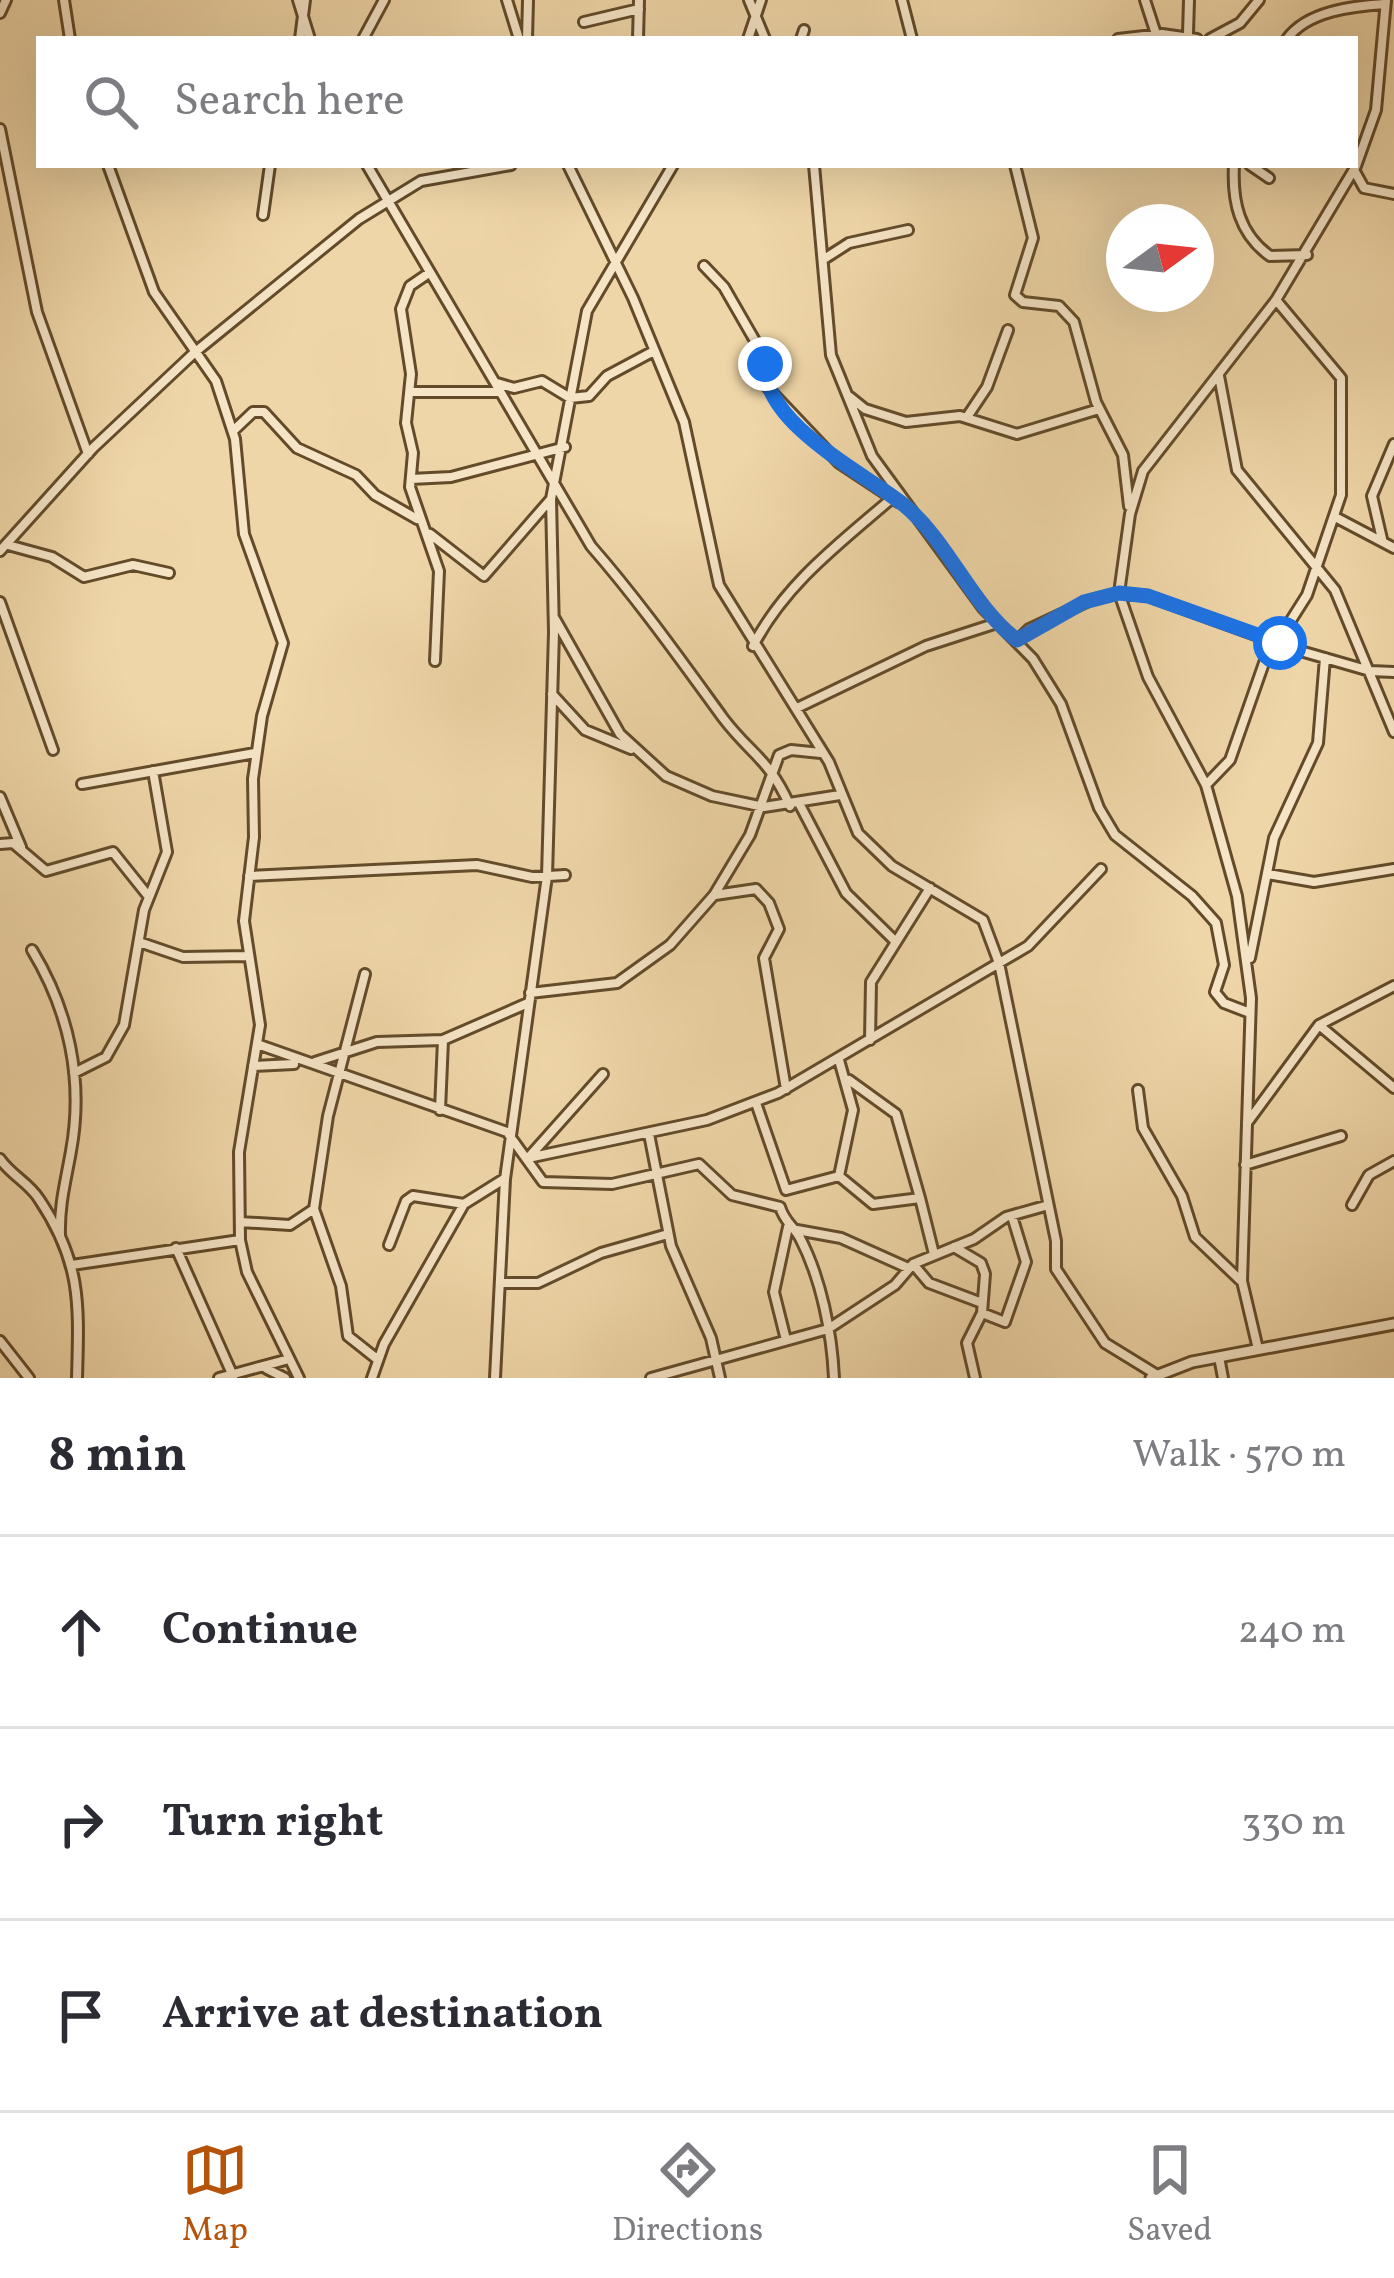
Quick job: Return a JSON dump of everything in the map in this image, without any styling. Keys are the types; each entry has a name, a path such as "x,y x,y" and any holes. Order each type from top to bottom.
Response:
{"street":[{"path":"0,14 6,0"},
{"path":"53,0 66,17"},
{"path":"64,0 69,36"},
{"path":"302,0 309,36"},
{"path":"365,36 384,0"},
{"path":"507,0 522,36"},
{"path":"523,36 528,0"},
{"path":"749,0 764,36"},
{"path":"749,36 761,0"},
{"path":"902,0 911,36"},
{"path":"1145,0 1156,34"},
{"path":"1190,0 1192,36"},
{"path":"1217,36 1240,23 1259,0"},
{"path":"1290,36 1302,23 1346,8 1386,2 1376,110 1358,159"},
{"path":"584,22 639,4 638,36"},
{"path":"300,36 303,11"},
{"path":"1141,36 1180,36"},
{"path":"0,129 24,262 88,454"},
{"path":"109,168 154,292 216,381 233,431 244,534 283,643 256,752 248,956 260,1024 238,1152 240,1240 247,1272 299,1378"},
{"path":"262,215 270,168"},
{"path":"369,168 592,546 638,598 733,730 775,772 846,893 894,940"},
{"path":"3,548 88,454 194,352 385,200 421,181 495,168"},
{"path":"569,168 696,462 710,562 753,646 823,753 846,815 872,850 983,920 999,963 1059,1275 1105,1343 1154,1377 1219,1357 1394,1324"},
{"path":"495,1378 505,1179 547,876 554,618 551,499 565,447 585,316 671,168"},
{"path":"814,168 826,332 844,392 884,478 997,623 1017,640 1061,704 1105,820 1128,849 1192,896 1216,923 1224,965 1215,992 1225,1003 1250,1013"},
{"path":"1016,168 1033,238 1015,295 1024,302 1059,307 1074,322 1100,409 1123,455 1130,514"},
{"path":"1234,168 1234,207 1255,242 1270,256 1307,255"},
{"path":"1254,168 1269,178"},
{"path":"1354,170 1364,188 1394,194"},
{"path":"1258,1349 1242,1281 1249,966 1227,845 1206,785 1148,677 1119,593 1130,514 1143,471 1276,300 1354,170"},
{"path":"823,261 836,247 908,230"},
{"path":"704,266 724,287 762,353 768,388 839,463 905,506"},
{"path":"429,273 410,286 401,309 412,392 406,424 411,479 420,524 439,571 435,661"},
{"path":"1206,785 1230,760 1264,663 1318,572 1337,518 1345,471 1343,384 1276,300"},
{"path":"968,418 987,387 1007,330"},
{"path":"412,392 514,388 542,381 570,398 596,393 607,376 652,352"},
{"path":"1219,376 1237,470 1346,610 1394,732"},
{"path":"844,392 865,409 906,422 968,418 1018,434 1100,409"},
{"path":"233,431 253,412 264,412 297,448 356,475 375,495 484,576 551,499"},
{"path":"1382,539 1372,496 1394,444"},
{"path":"411,479 438,480 565,447"},
{"path":"753,646 816,564 891,499"},
{"path":"1337,518 1394,548"},
{"path":"3,548 52,557 84,577 133,566 169,573"},
{"path":"1017,640 1084,602 1119,593 1148,596 1370,671 1394,672"},
{"path":"0,602 53,750"},
{"path":"554,618 611,722 666,776 712,796 764,807 795,806 840,795"},
{"path":"796,708 926,646 997,623"},
{"path":"1249,966 1277,827 1318,743 1325,658"},
{"path":"551,692 585,730 638,752"},
{"path":"257,1045 305,1064 377,1042 443,1040 530,998 600,988 627,979 670,944 713,895 764,807 776,760 791,750 823,753"},
{"path":"82,784 237,760 256,752"},
{"path":"74,1073 100,1062 115,1047 142,943 148,897 167,852 153,771"},
{"path":"0,797 27,859"},
{"path":"0,844 13,843 27,859 51,871 87,855 112,852 148,897"},
{"path":"249,876 477,865 547,876 565,874"},
{"path":"528,1158 649,1134 756,1103 786,1089 1028,946 1101,869"},
{"path":"1268,874 1314,881 1394,869"},
{"path":"870,1042 871,982 930,888"},
{"path":"713,895 756,889 770,903 778,935 766,949 765,973 786,1089"},
{"path":"142,943 183,956 248,956"},
{"path":"32,950 58,1001 75,1054 59,1235"},
{"path":"365,974 328,1117 314,1209 341,1286 347,1336 377,1359"},
{"path":"1246,1124 1318,1025 1394,986"},
{"path":"1318,1025 1394,1088"},
{"path":"440,1110 443,1040"},
{"path":"839,1060 854,1110 839,1176"},
{"path":"254,1066 305,1064 341,1070 398,1099 511,1134 543,1182 606,1185 703,1165 731,1195 780,1207 828,1329 834,1378"},
{"path":"528,1158 603,1074"},
{"path":"848,1080 896,1114 934,1255"},
{"path":"1138,1090 1144,1128 1182,1196 1195,1237 1242,1281"},
{"path":"756,1103 786,1190 839,1176"},
{"path":"649,1134 668,1234 720,1378"},
{"path":"1245,1166 1341,1136"},
{"path":"0,1160 38,1197 72,1265 80,1292 77,1378"},
{"path":"1352,1205 1369,1175 1394,1161"},
{"path":"839,1176 873,1204 920,1198"},
{"path":"373,1378 377,1359 464,1204 505,1179"},
{"path":"389,1246 406,1201 413,1196 464,1204"},
{"path":"651,1378 828,1329 895,1285 911,1266 1012,1216 1045,1206"},
{"path":"300,1221 314,1209"},
{"path":"792,1228 841,1238 911,1266 928,1283 1005,1322 1026,1262 1012,1216"},
{"path":"240,1222 319,1224"},
{"path":"787,1340 773,1292 792,1228"},
{"path":"501,1283 538,1283 601,1253 668,1234"},
{"path":"72,1265 240,1240"},
{"path":"954,1246 981,1263 982,1308 967,1343 975,1378"},
{"path":"176,1248 233,1376"},
{"path":"0,1341 29,1378"},
{"path":"1219,1357 1223,1378"},
{"path":"219,1378 289,1358"},
{"path":"266,1368 285,1378"}],"route":[{"path":"765,364 768,388 809,436 858,478 905,506 983,608 1017,640 1029,629 1056,620 1084,602 1119,593 1148,596 1280,643"}]}
